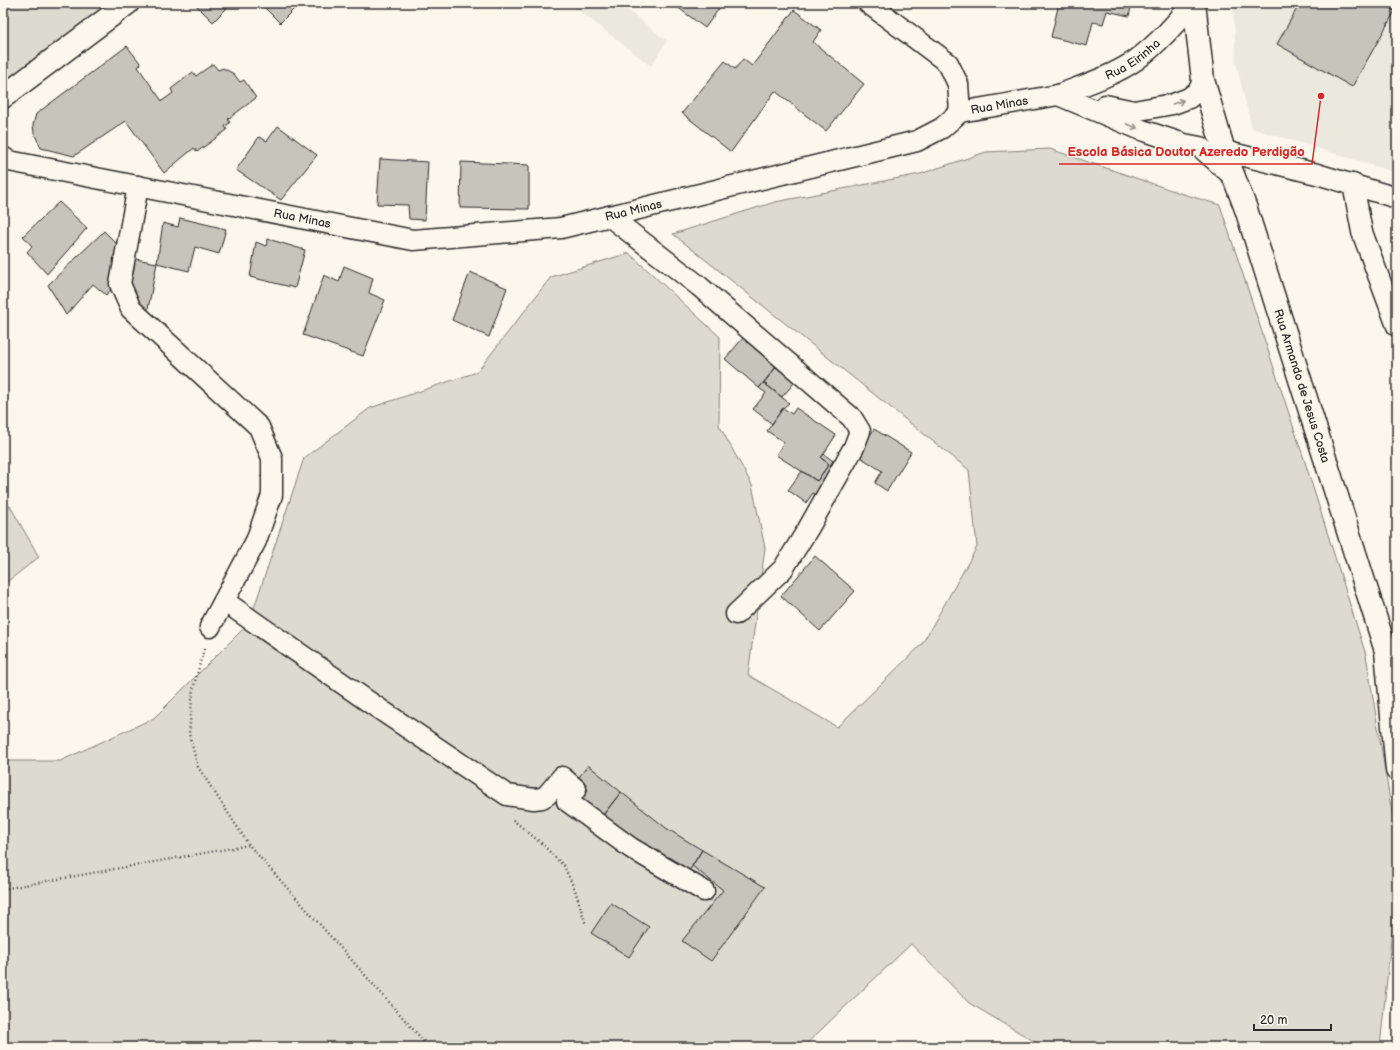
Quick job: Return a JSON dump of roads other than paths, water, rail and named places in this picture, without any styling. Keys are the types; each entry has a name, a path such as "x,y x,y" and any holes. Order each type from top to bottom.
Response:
{"street":[{"path":"3,97 128,3"},
{"path":"868,3 948,63 958,84 960,112"},
{"name":"Rua Armando de Jesus Costa","path":"1194,3 1203,80 1224,151 1251,224 1386,651 1397,770"},
{"name":"Rua Eirinha","path":"1058,95 1115,72 1136,60 1156,43 1194,3"},
{"path":"1058,95 1134,111 1166,106 1189,98 1198,90 1203,80"},
{"path":"1058,95 1139,129 1184,144 1200,147 1235,178"},
{"name":"Rua Minas","path":"3,157 9,161 413,240 561,228 917,141 942,128 960,112 1058,95"},
{"path":"1224,151 1353,184 1397,198"},
{"path":"1353,184 1362,232 1397,326"},
{"path":"138,186 120,284 131,309 259,427 272,458 272,495 256,541 210,628"},
{"path":"609,216 699,286 852,418 860,432 854,446 808,529 783,569 736,614"},
{"path":"224,601 366,700 507,795 534,799 542,798 547,795 562,777 576,790 567,800 631,848 704,891"}],"place":[{"name":"Escola Básica Doutor Azeredo Perdigão","path":"1321,96"}]}
